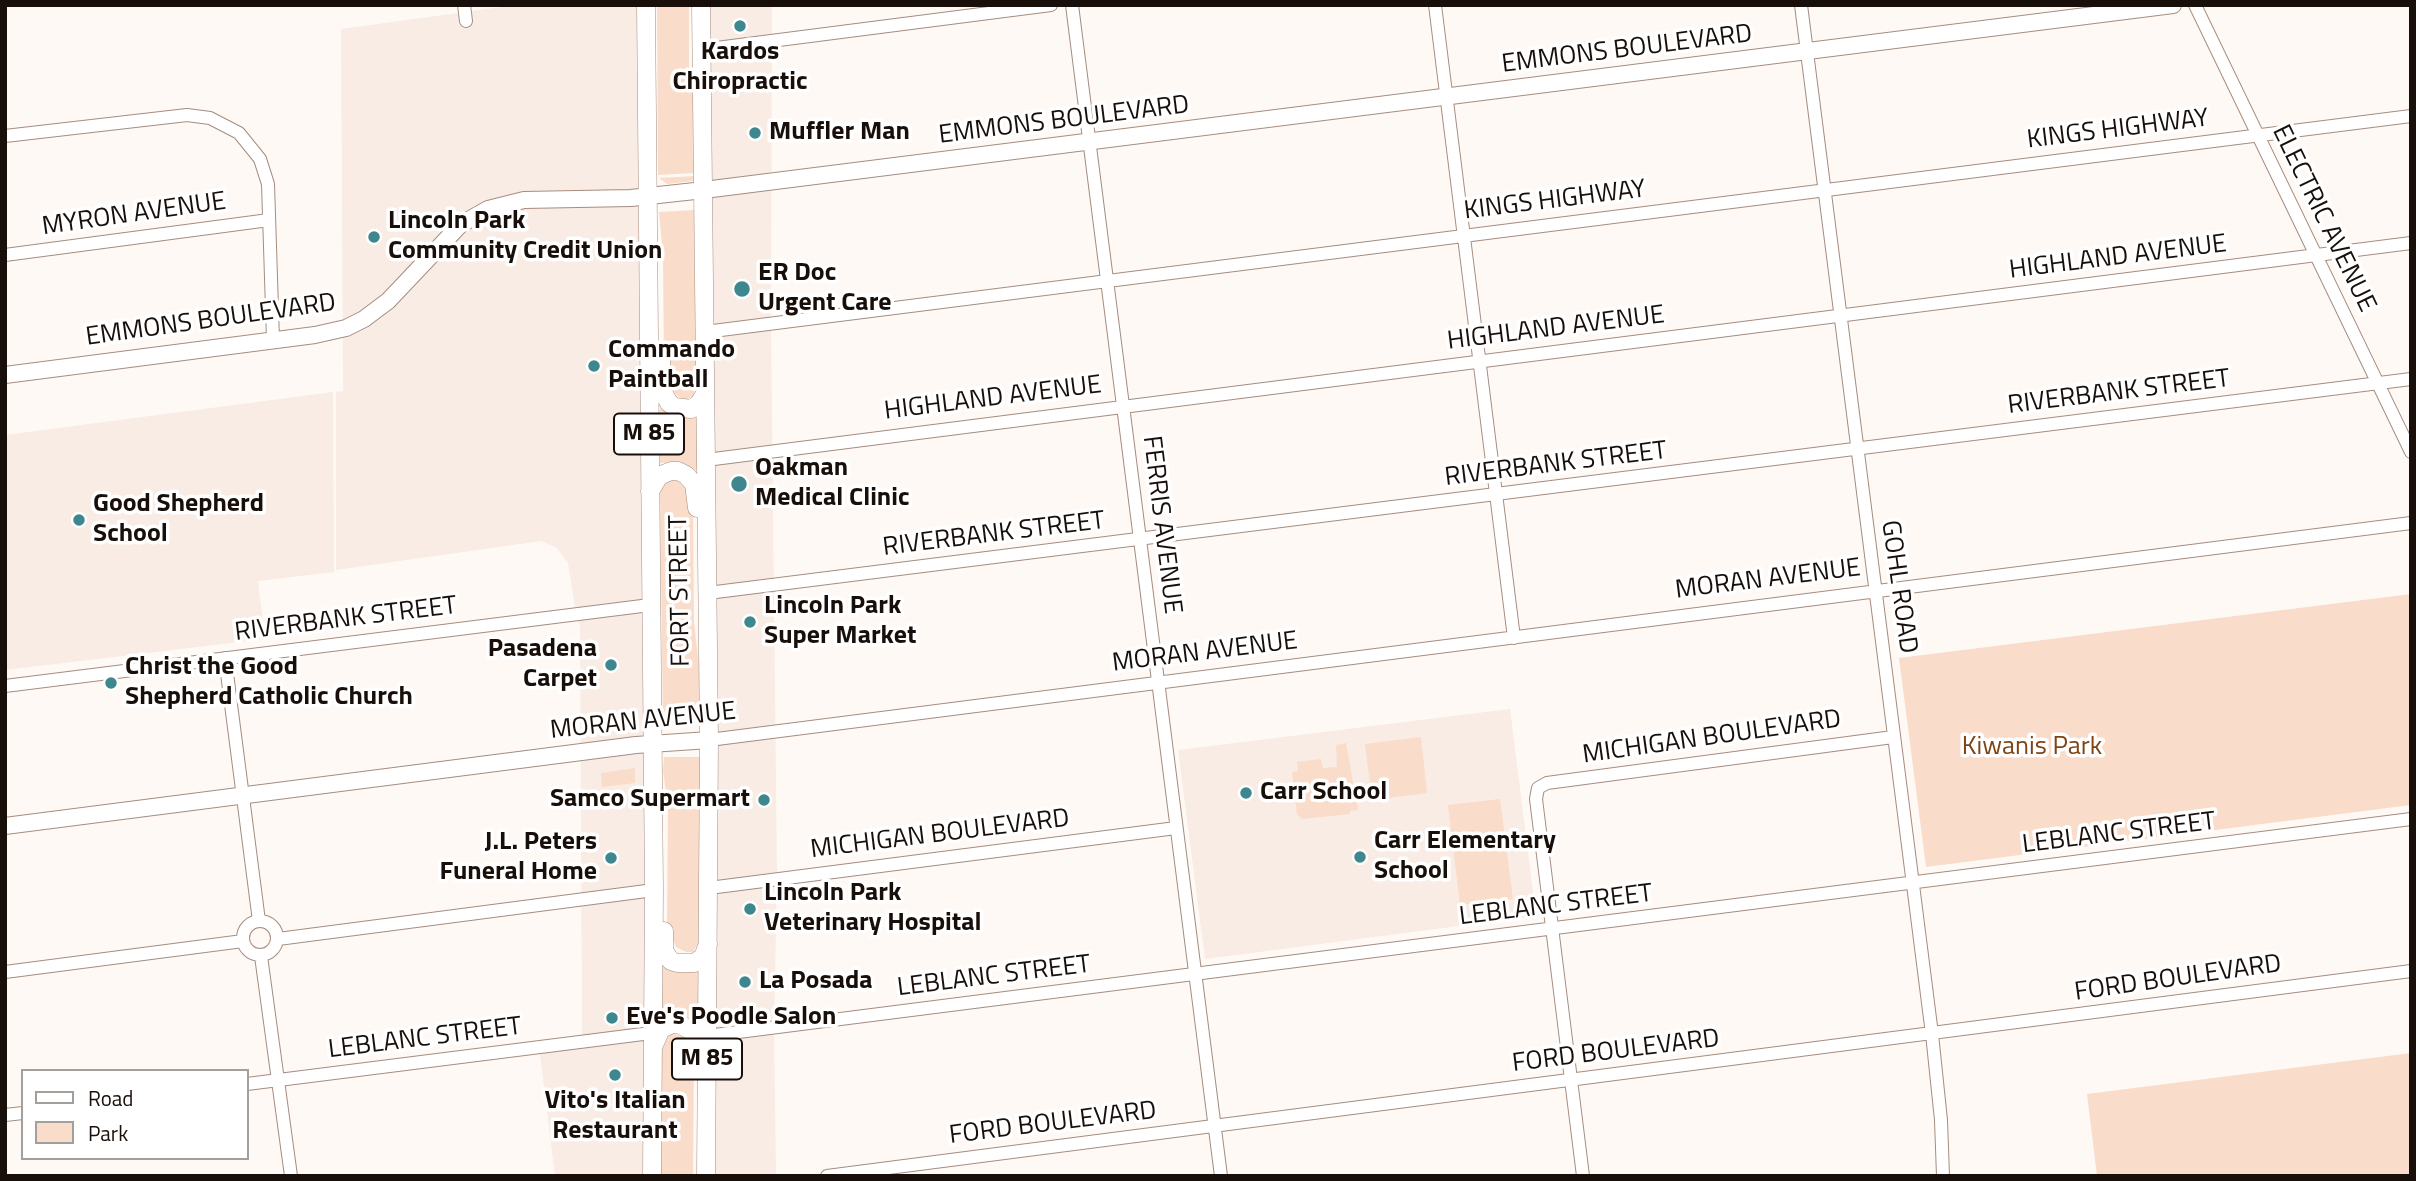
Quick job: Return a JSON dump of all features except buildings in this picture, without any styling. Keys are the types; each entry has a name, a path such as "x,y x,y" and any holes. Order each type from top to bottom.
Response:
{"main road":[{"name":"FORT STREET","path":"646,5 653,481 650,605 654,890 651,1033 653,1170"},
{"path":"692,5 694,41 701,53"},
{"name":"FORT STREET","path":"701,5 709,740 706,1176"},
{"path":"649,263 660,288 662,384 666,399 674,407 685,410 696,407 705,394"},
{"path":"653,481 671,471 678,471 694,484 697,502 699,590 708,602"},
{"path":"652,769 665,808 664,951 671,961 686,965 703,957 709,942"},
{"path":"651,1053 661,1029 672,1024 678,1024 690,1031 699,1047 699,1176"}],"street":[{"path":"464,5 466,21"},
{"path":"701,53 1051,5"},
{"name":"FERRIS AVENUE","path":"1072,5 1221,1176"},
{"path":"1435,5 1514,638"},
{"name":"GOHL ROAD","path":"1801,5 1932,1034 1941,1120 1943,1176"},
{"name":"EMMONS BOULEVARD","path":"5,375 327,333 364,319 388,301 460,225 488,209 524,200 631,198 704,190 2173,5"},
{"name":"ELECTRIC AVENUE","path":"2195,5 2411,452"},
{"path":"5,136 197,115 210,118 239,134 260,159 268,184 273,340"},
{"name":"KINGS HIGHWAY","path":"705,332 2411,116"},
{"name":"MYRON AVENUE","path":"5,255 269,220"},
{"name":"HIGHLAND AVENUE","path":"706,460 2411,243"},
{"name":"RIVERBANK STREET","path":"708,602 1140,540 2411,379"},
{"name":"MORAN AVENUE","path":"5,825 652,744 709,740 2411,523"},
{"name":"RIVERBANK STREET","path":"5,686 650,605"},
{"path":"225,658 259,921"},
{"name":"MICHIGAN BOULEVARD","path":"1552,929 1536,799 1538,788 1547,783 1894,737"},
{"name":"LEBLANC STREET","path":"707,1036 2411,819"},
{"name":"MICHIGAN BOULEVARD","path":"709,888 1176,828"},
{"path":"278,939 654,890"},
{"path":"259,921 274,927 278,939 273,951 261,956 248,950 243,941 249,925 259,921"},
{"path":"1552,929 1583,1176"},
{"path":"5,972 243,941"},
{"path":"261,956 291,1176"},
{"name":"FORD BOULEVARD","path":"827,1176 2411,971"},
{"name":"LEBLANC STREET","path":"248,1084 651,1033"}],"shaded area":[{"path":"516,5 646,5 652,1176 555,1176 539,1047 582,1042 580,625 568,563 557,548 541,541 336,570 336,392 343,391 341,29"},
{"path":"701,5 772,5 776,1176 707,1176"},
{"path":"333,392 334,572 258,581 265,639 5,670 5,435"},
{"name":"Carr Elementary School","path":"1510,709 1536,916 1205,959 1178,750"}],"green space":[{"path":"657,5 689,5 694,173 658,175"},
{"path":"695,176 693,181 667,184 659,178"},
{"path":"694,210 696,385 693,397 683,400 671,391 664,363 663,256 659,212"},
{"path":"660,408 680,417 697,415 697,471 676,462 660,463"},
{"path":"671,478 685,486 693,505 694,622 699,665 699,720 698,723 663,726 660,489 662,484"},
{"name":"Kiwanis Park","path":"2411,594 2411,805 1926,867 1899,658"},
{"path":"1421,737 1427,793 1372,800 1365,744"},
{"path":"1346,743 1358,810 1350,811 1350,814 1302,819 1297,814 1292,772 1298,771 1297,762 1321,759 1323,768 1337,767 1336,745"},
{"path":"664,757 700,757 699,942 693,952 676,947 667,925 668,807 663,771"},
{"path":"635,768 635,783 602,787 601,773"},
{"path":"1500,799 1513,899 1460,905 1448,805"},
{"path":"662,959 699,967 699,1028 673,1016 662,1018"},
{"path":"668,1034 683,1037 694,1058 693,1176 661,1176 662,1043"},
{"path":"2411,1053 2411,1176 2097,1176 2087,1094"}],"place":[{"name":"Kardos Chiropractic","path":"740,26"},
{"name":"Muffler Man","path":"755,133"},
{"name":"Lincoln Park Community Credit Union","path":"374,237"},
{"name":"ER Doc Urgent Care","path":"742,289"},
{"name":"Commando Paintball","path":"594,366"},
{"name":"Oakman Medical Clinic","path":"739,484"},
{"name":"Good Shepherd School","path":"79,520"},
{"name":"Lincoln Park Super Market","path":"750,622"},
{"name":"Pasadena Carpet","path":"611,665"},
{"name":"Christ the Good Shepherd Catholic Church","path":"111,683"},
{"name":"Carr School","path":"1246,793"},
{"name":"Samco Supermart","path":"764,800"},
{"name":"Carr Elementary School","path":"1360,857"},
{"name":"J.L. Peters Funeral Home","path":"611,858"},
{"name":"Lincoln Park Veterinary Hospital","path":"750,909"},
{"name":"La Posada","path":"745,982"},
{"name":"Eve's Poodle Salon","path":"612,1018"},
{"name":"Vito's Italian Restaurant","path":"615,1075"}]}
